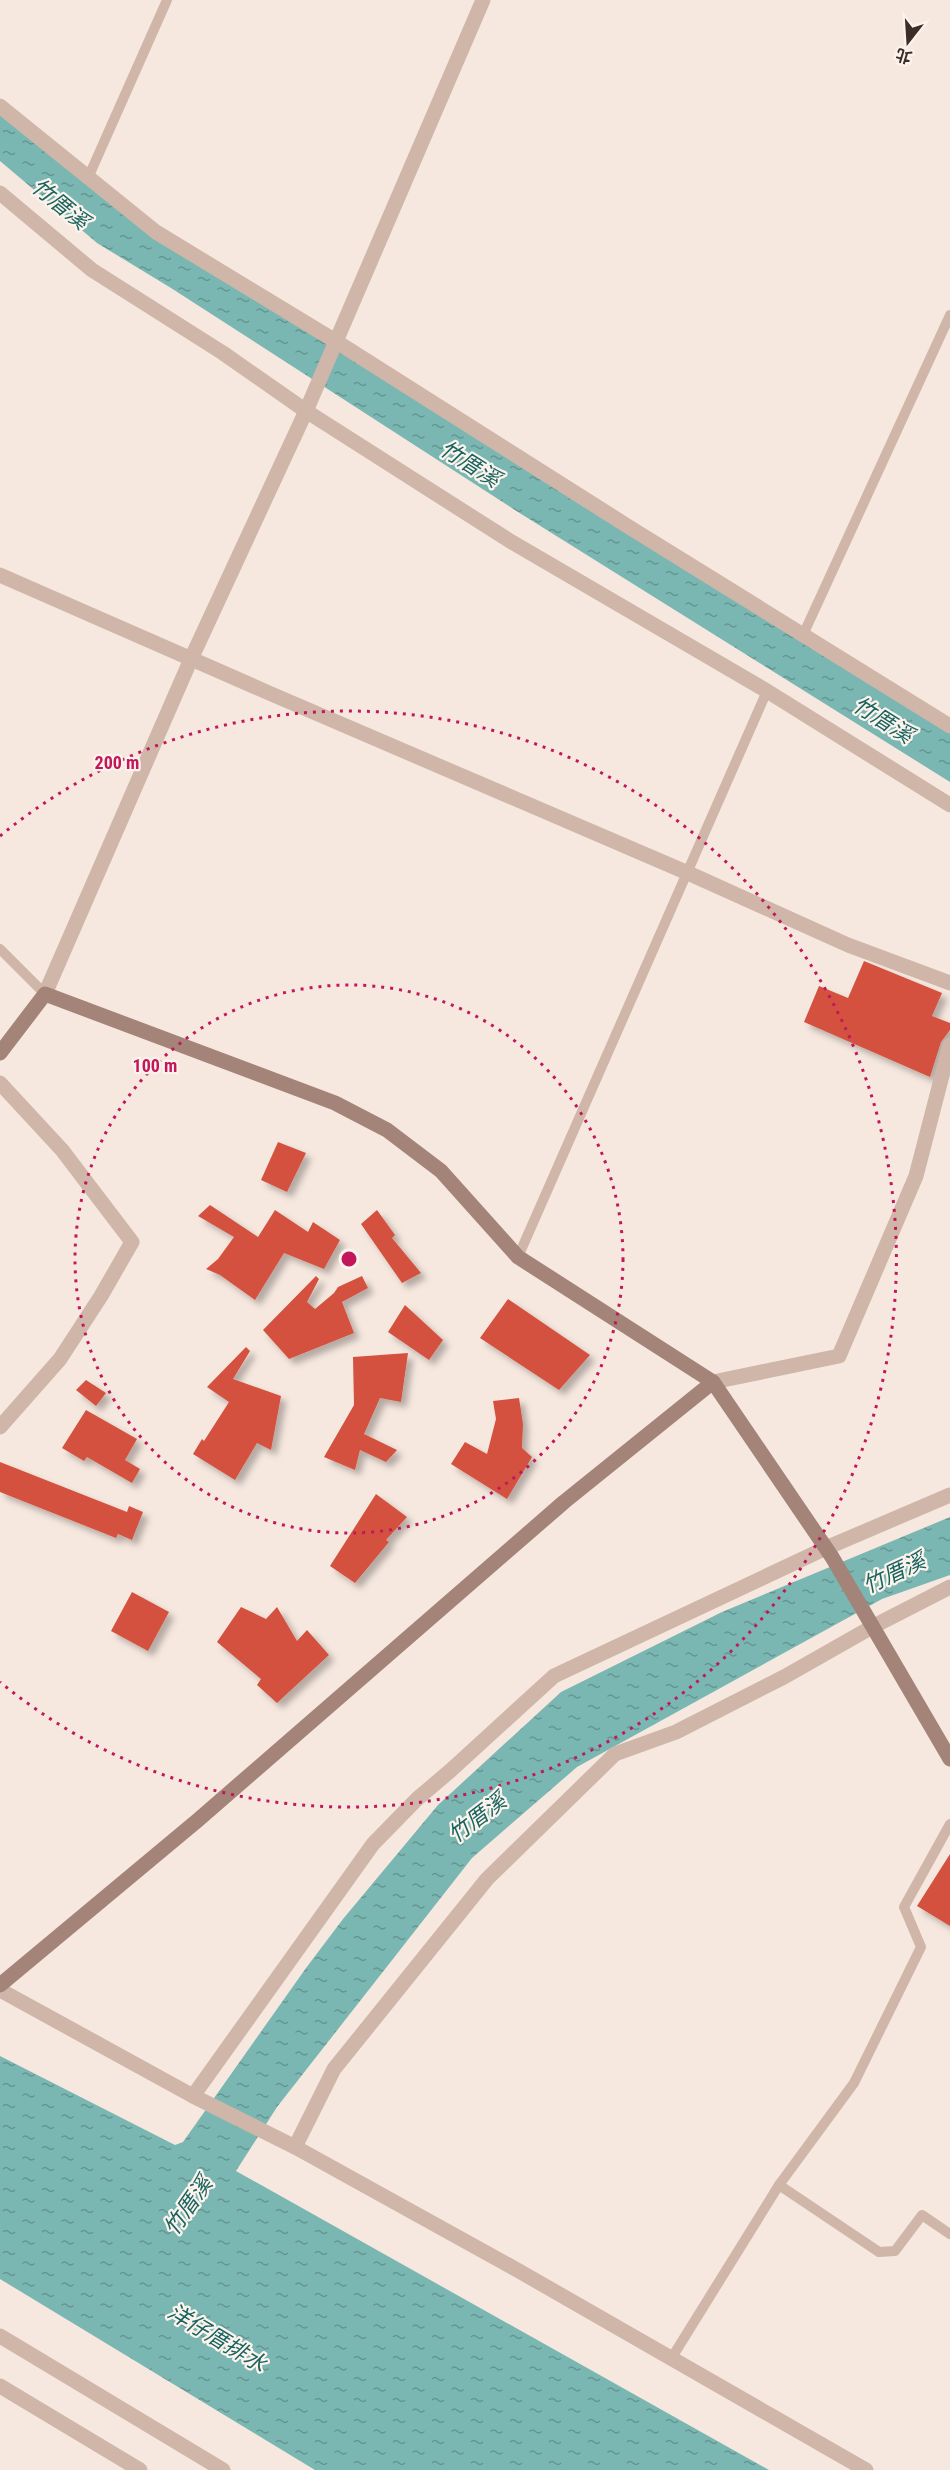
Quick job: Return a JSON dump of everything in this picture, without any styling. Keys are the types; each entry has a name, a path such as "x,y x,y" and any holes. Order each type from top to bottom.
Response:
{"street":[{"path":"0,1053 45,994 191,659 337,342 483,0"},
{"path":"0,106 156,232 337,342 618,521 950,726"},
{"path":"0,193 92,270 223,353 306,411 510,541 767,691 950,805"},
{"path":"0,575 688,873 848,945 950,983"},
{"path":"45,994 335,1103 387,1130 441,1171 518,1257 713,1382 829,1553 950,1759"},
{"path":"0,1985 198,1820 564,1503 713,1382 839,1356 916,1176 950,1045"},
{"path":"0,1083 62,1149 132,1242 60,1359 0,1427"},
{"path":"193,2096 373,1844 417,1799 450,1772 554,1676 829,1553 950,1495"},
{"path":"295,2147 334,2069 487,1879 615,1754 676,1732 784,1677 872,1627 950,1587"},
{"path":"0,1990 193,2096 295,2147 519,2271 866,2470"},
{"path":"0,2336 223,2470"},
{"path":"0,2386 140,2470"}],"lane":[{"path":"88,178 167,0"},
{"path":"803,635 950,315"},
{"path":"518,1257 767,691"},
{"path":"0,949 45,994"},
{"path":"671,2359 779,2186 854,2083 921,1947 904,1907 950,1824"},
{"path":"779,2186 879,2252 895,2251 922,2216 950,2234"}],"water":[{"name":"竹厝溪","path":"0,107 201,262 950,732 950,782 518,512 171,288 97,243 0,161"},
{"path":"950,1517 950,1575 882,1599 577,1767 472,1858 277,2107 236,2171 769,2470 315,2470 0,2279 0,2056 175,2145 183,2142 343,1919 438,1805 561,1692 722,1612"}],"building":[{"path":"864,961 942,993 932,1016 950,1023 950,1030 941,1042 930,1077 804,1022 819,986 848,998"},
{"path":"278,1142 306,1153 287,1192 261,1180"},
{"path":"210,1205 258,1237 275,1210 308,1232 313,1222 340,1240 324,1269 284,1253 255,1300 220,1275 206,1269 218,1259 234,1237 198,1216"},
{"path":"377,1210 395,1235 392,1238 421,1273 402,1283 361,1224"},
{"path":"316,1276 319,1279 307,1302 315,1309 338,1287 362,1276 368,1288 342,1302 354,1333 289,1359 263,1330"},
{"path":"508,1299 590,1355 559,1390 480,1338"},
{"path":"405,1305 443,1340 429,1360 388,1332"},
{"path":"246,1347 250,1351 233,1379 281,1396 271,1450 257,1443 235,1480 193,1454 229,1402 207,1387"},
{"path":"408,1353 401,1402 380,1398 364,1434 397,1450 386,1462 360,1450 355,1470 324,1457 354,1405 353,1357"},
{"path":"86,1380 106,1393 96,1406 76,1390"},
{"path":"519,1398 523,1424 522,1448 532,1457 507,1499 451,1464 465,1442 487,1454 496,1419 493,1401"},
{"path":"86,1410 137,1439 125,1460 140,1469 132,1483 87,1457 84,1461 62,1448"},
{"path":"0,1462 127,1512 129,1506 143,1512 132,1540 118,1534 116,1538 0,1492"},
{"path":"376,1494 407,1517 386,1540 389,1542 355,1583 330,1566"},
{"path":"132,1592 169,1612 148,1651 111,1631"},
{"path":"241,1607 266,1619 277,1607 297,1641 307,1630 329,1655 277,1703 257,1685 261,1679 217,1642"},
{"path":"950,1854 950,1926 917,1906"}],"water label":[{"name":"洋仔厝排水","path":"217,2338"}]}
